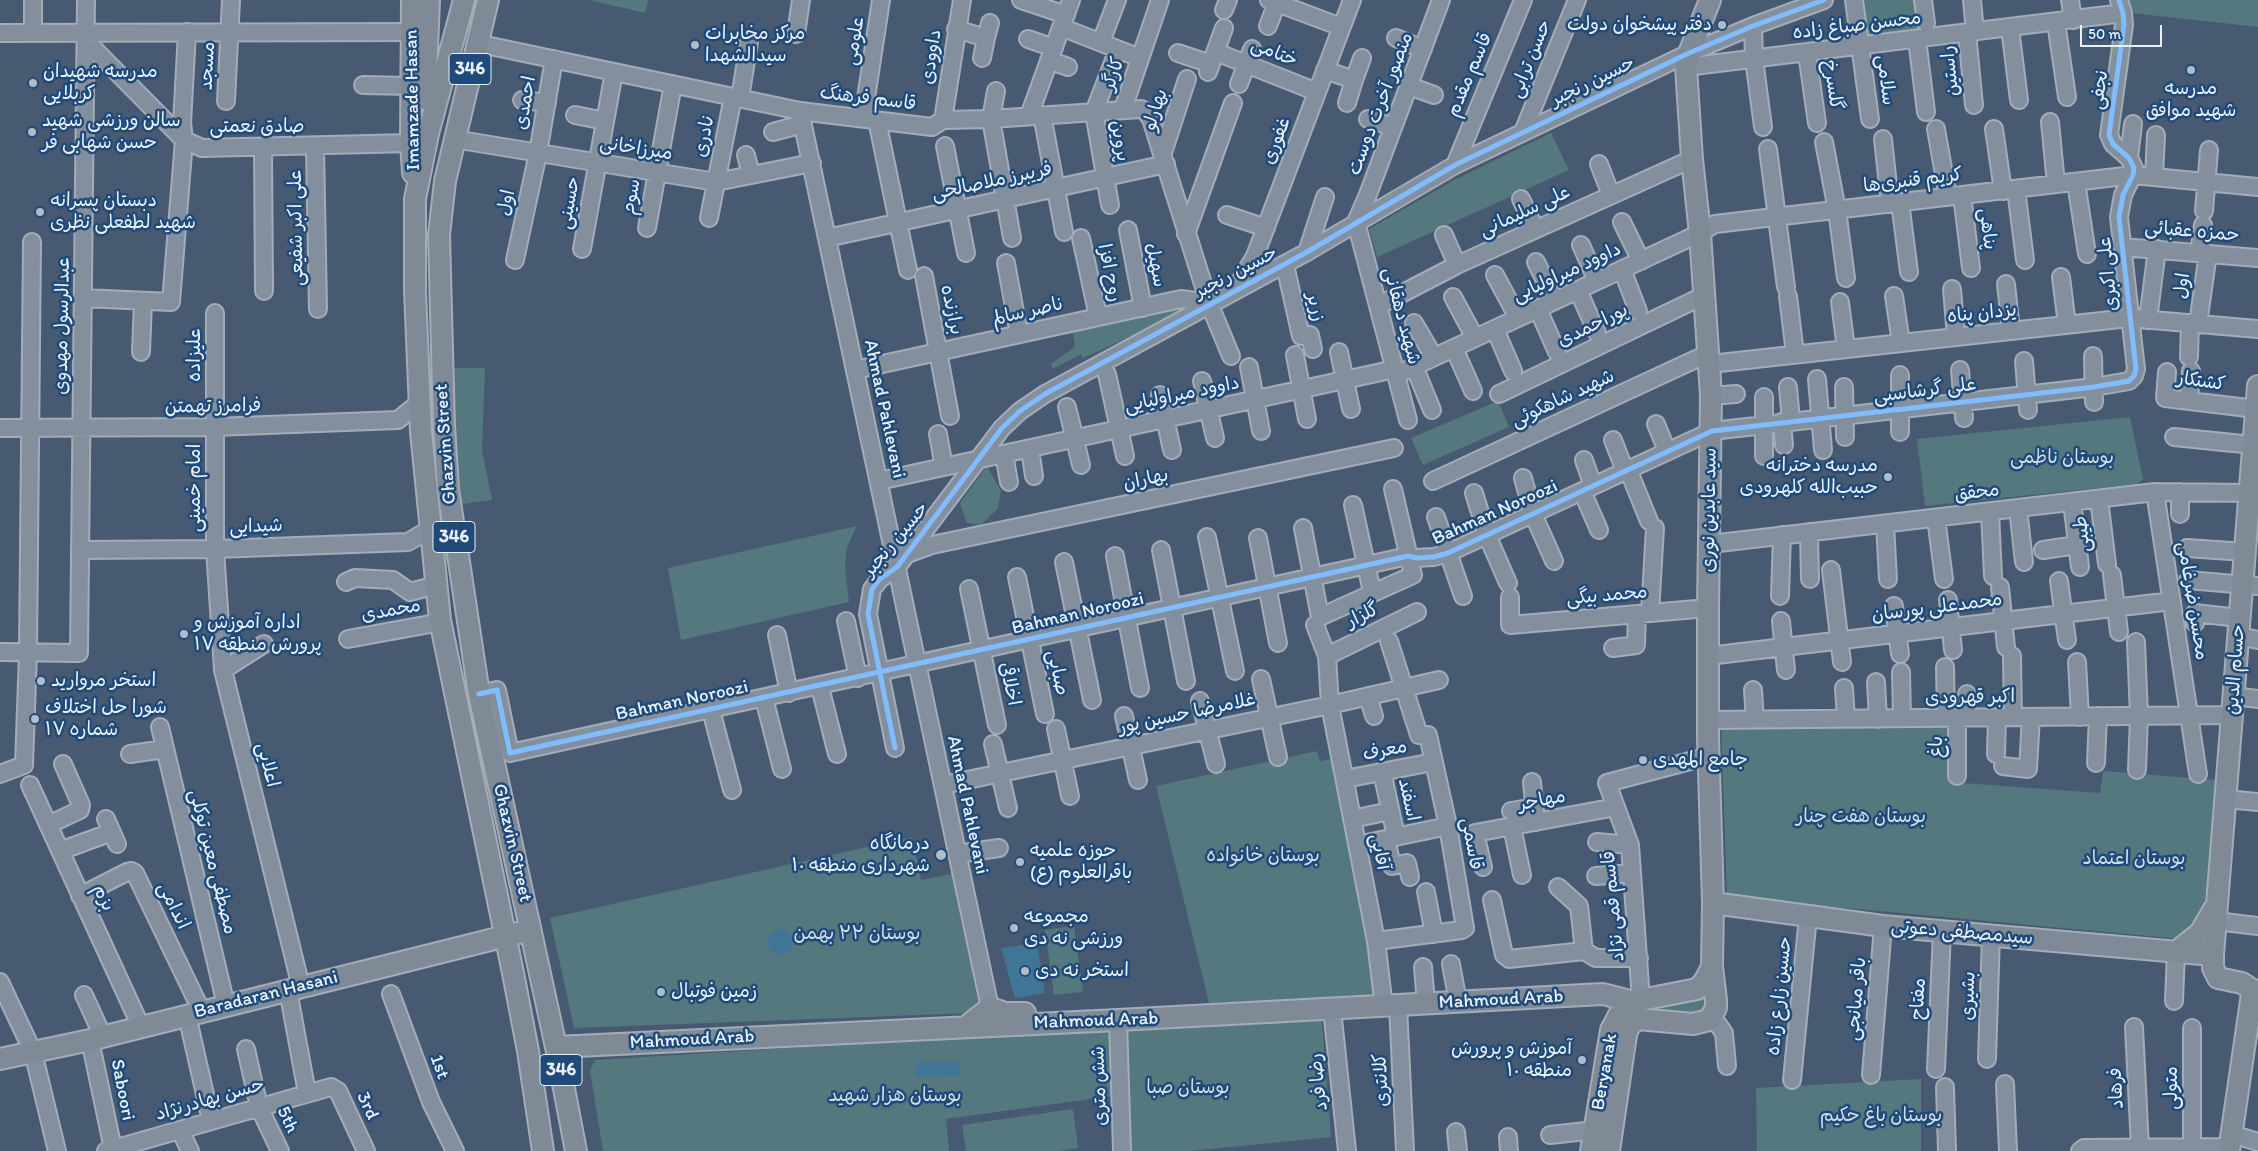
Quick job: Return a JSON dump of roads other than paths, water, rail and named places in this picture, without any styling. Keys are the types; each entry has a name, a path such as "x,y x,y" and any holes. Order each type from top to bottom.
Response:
{"main road":[{"name":"Imamzade Hasan","path":"412,0 419,32 425,118 420,138 415,199"},
{"name":"Imamzade Hasan","path":"420,138 411,86 419,32 429,0"},
{"name":"346","path":"420,138 464,0"},
{"name":"Ghazvin Street","path":"488,0 476,43 444,181 439,235 444,426 448,489 479,694 531,929 576,1151"},
{"name":"سید عابدین نوری","path":"1710,0 1687,60 1692,159 1705,295 1712,431 1708,608 1712,966 1716,1000 1712,1016"},
{"path":"420,138 454,139"},
{"name":"Ghazvin Street","path":"415,199 415,291 420,402 436,585 441,622 528,1051 541,1150"},
{"name":"حسام الدین","path":"2254,1018 2250,989 2242,983 2218,978 2213,968 2213,954 2233,706 2250,585 2253,445 2258,386"},
{"name":"سیدمصطفی دعوتی","path":"1712,904 1883,926 2213,954"},
{"path":"2176,952 2200,933 2217,911"},
{"name":"Baradaran Hasani","path":"0,1059 97,1038 531,929"},
{"path":"1609,1151 1626,1035 1638,1007 1697,989 1704,982 1712,966"},
{"name":"Mahmoud Arab","path":"556,1047 1603,994 1693,1024 1709,1020 1712,1016"},
{"name":"Beryanak","path":"1592,1151 1610,1030 1619,1015 1638,1007"},
{"path":"967,1026 990,1008 1005,1013 1091,1013 1118,1020"},
{"path":"2230,1144 2254,1018"}],"street":[{"path":"33,0 33,32"},
{"name":"عبدالرسول مهدوی","path":"28,652 79,653 86,0"},
{"name":"مسجد","path":"226,102 231,0"},
{"path":"796,34 801,0"},
{"name":"علومی","path":"870,119 881,0"},
{"name":"داوودی","path":"944,120 956,29 962,0"},
{"path":"1021,0 1066,14 1101,42 1141,55"},
{"path":"1101,42 1117,0"},
{"name":"کارگر","path":"1123,109 1160,0"},
{"name":"غفوری","path":"1233,292 1246,274 1266,228 1352,0"},
{"name":"منصور آخرت دوست","path":"1356,222 1394,127 1441,0"},
{"name":"قاسم مقدم","path":"1455,165 1523,0"},
{"name":"حسن ترابی","path":"1523,132 1577,0"},
{"name":"حسین رنجبر","path":"895,748 868,614 872,589 880,579 897,567 1011,418 1030,403 1209,304 1285,265 1455,165 1523,132 1687,60 1753,26 1824,0"},
{"name":"سلامی","path":"1854,0 1870,119"},
{"path":"1923,0 1926,23"},
{"name":"راستین","path":"1972,0 1971,32 1974,105"},
{"path":"2070,0 2073,20"},
{"path":"1268,26 1275,1 1342,26"},
{"name":"محسن صباغ زاده","path":"1687,60 1754,59 2010,28 2073,20 2121,7"},
{"name":"نجفی","path":"2121,7 2124,25 2109,134 2113,144 2129,158"},
{"path":"1064,232 1055,188 1036,116 1051,54 1066,14"},
{"path":"2056,22 2067,97"},
{"path":"1753,26 1754,59 1762,127"},
{"path":"1211,62 1224,28"},
{"path":"2010,28 2019,100"},
{"path":"956,29 988,31 982,58"},
{"path":"0,32 33,32 86,37 187,32 419,32"},
{"path":"83,298 171,302 184,140 182,123 187,32"},
{"name":"صادق نعمتی","path":"86,37 184,140 202,148 315,147 420,138"},
{"path":"1396,38 1423,49"},
{"path":"1028,39 1068,67"},
{"path":"1917,39 1926,112"},
{"name":"نادری","path":"709,218 749,42"},
{"name":"قاسم فرهنگ","path":"476,43 737,98 802,118 870,119 932,127 944,120 990,119 1123,109 1145,111 1151,119 1164,158 1209,304 1231,356"},
{"name":"گلسرخ","path":"1807,52 1817,123"},
{"name":"ختامی","path":"1178,53 1211,62 1249,57 1317,92"},
{"path":"1239,84 1249,57"},
{"path":"1347,103 1362,58"},
{"name":"احمدی","path":"538,153 554,59"},
{"path":"1094,112 1114,60"},
{"path":"1325,70 1354,80"},
{"name":"حسینی","path":"582,249 614,72"},
{"name":"بهارلو","path":"1164,158 1187,79"},
{"name":"سوم","path":"647,228 673,84"},
{"path":"363,85 411,86"},
{"path":"1409,86 1434,96"},
{"path":"996,91 990,119 1012,238"},
{"path":"522,100 546,102"},
{"path":"1186,234 1233,102"},
{"name":"پروین","path":"1094,112 1105,177"},
{"path":"575,115 605,121"},
{"path":"773,132 802,118"},
{"name":"Ahmad Pahlevani","path":"802,118 990,1008"},
{"name":"برازنده","path":"870,119 899,223 939,352 950,416"},
{"path":"1368,119 1394,127"},
{"path":"2050,122 2056,184"},
{"path":"2133,124 2129,158 2134,168 2133,175"},
{"path":"1994,129 2025,260"},
{"name":"پناهی","path":"1936,130 1955,196 1972,268"},
{"path":"2154,177 2156,135"},
{"name":"میرزاخانی","path":"454,139 716,182 812,164"},
{"path":"1883,139 1909,272"},
{"path":"1824,142 1837,210 1846,278"},
{"path":"945,146 966,253"},
{"path":"263,147 264,291"},
{"name":"علی اکبر شفیعی","path":"315,147 318,309"},
{"path":"1768,150 1795,354"},
{"path":"2208,182 2209,150"},
{"name":"اول","path":"515,260 538,153"},
{"path":"746,155 751,175"},
{"name":"فریبرز ملاصالحی","path":"827,238 1105,177 1164,158"},
{"name":"علی سلیمانی","path":"1378,306 1535,229 1692,159"},
{"path":"1599,164 1611,194"},
{"name":"کریم قنبری‌ها","path":"1700,233 1715,224 2133,175 2258,187"},
{"name":"علی اکبری","path":"2133,175 2125,188 2120,205 2122,246 2136,371"},
{"path":"1105,177 1110,206"},
{"path":"2076,182 2087,254"},
{"name":"اول","path":"2189,401 2190,364 2203,253 2203,218 2208,182"},
{"path":"1308,252 1325,197"},
{"path":"1521,199 1535,229"},
{"path":"1227,215 1266,228"},
{"name":"شهید دهقانی","path":"1356,222 1408,420"},
{"path":"1622,222 1641,260"},
{"name":"سهیل","path":"1128,230 1143,308"},
{"name":"داوود میراولیایی","path":"879,481 1344,380 1395,372 1414,366 1454,348 1700,233"},
{"path":"1444,235 1457,266"},
{"name":"روح افزا","path":"1081,238 1098,316"},
{"path":"0,774 24,765 28,652 32,242"},
{"path":"1581,245 1597,281"},
{"name":"حمزه عقبائی","path":"2122,246 2258,258"},
{"path":"2148,320 2157,250"},
{"path":"1536,262 1555,301"},
{"path":"1006,263 1019,334"},
{"name":"زریر","path":"1285,265 1301,336 1310,335 1313,349"},
{"path":"1622,270 1638,311"},
{"path":"1495,275 1518,318"},
{"path":"2061,277 2067,325"},
{"path":"2006,284 2011,331"},
{"path":"1952,289 1956,337"},
{"path":"1578,290 1597,333"},
{"name":"پوراحمدی","path":"1499,394 1705,295"},
{"path":"1894,296 1901,343"},
{"path":"1453,297 1475,338"},
{"name":"ناصر سالم","path":"855,370 1181,299 1209,304"},
{"path":"141,352 143,301"},
{"path":"1840,302 1846,349"},
{"path":"1538,309 1556,352"},
{"name":"علیزاده","path":"214,428 215,313"},
{"name":"یزدان پناه","path":"1709,358 1795,354 2129,318 2258,329"},
{"path":"1414,323 1434,357"},
{"path":"1495,329 1513,371"},
{"path":"1454,348 1473,391"},
{"path":"1339,352 1351,409"},
{"path":"1295,355 1307,419"},
{"path":"2093,356 2094,395"},
{"name":"شهید شاهکوئی","path":"1433,481 1709,358"},
{"path":"2024,361 2027,402"},
{"path":"1414,366 1432,410"},
{"path":"1249,367 1261,431"},
{"path":"1960,370 1964,418"},
{"name":"علی گرشاسبی","path":"1712,431 1963,401 2027,402 2094,395 2129,381 2136,371"},
{"name":"کشتکار","path":"2167,372 2165,398 2172,403 2189,401 2256,409"},
{"path":"1108,374 1125,456"},
{"path":"1900,375 1900,432"},
{"path":"1202,380 1215,438"},
{"path":"1817,380 1823,450"},
{"path":"1784,446 1788,387"},
{"path":"1844,387 1845,437"},
{"path":"1711,396 1736,394"},
{"path":"1160,395 1172,450"},
{"path":"1764,397 1764,456"},
{"name":"فرامرز تهمتن","path":"0,428 214,428 398,420 420,402"},
{"path":"1067,408 1081,465"},
{"path":"1656,424 1667,451"},
{"name":"امام خمینی","path":"214,428 215,549"},
{"name":"Bahman Noroozi","path":"479,694 497,690 510,753 880,674 1408,556 1425,558 1448,553 1712,431"},
{"path":"938,434 944,467"},
{"path":"2174,437 2253,445"},
{"path":"1613,440 1652,524 1644,614 1636,645 1613,648"},
{"path":"1030,448 1034,476"},
{"name":"بهاران","path":"907,554 932,545 1394,448"},
{"path":"1004,454 1008,482"},
{"path":"1584,460 1587,488 1599,530"},
{"path":"1523,478 1533,514 1554,561"},
{"path":"1317,621 1372,592 1413,575 1393,489"},
{"name":"محقق","path":"1710,544 2155,492 2253,489"},
{"name":"محسن ضرغامی","path":"2155,492 2189,716"},
{"path":"2180,492 2180,514"},
{"path":"1474,493 1487,535"},
{"name":"طیبی","path":"2099,499 2117,607 2119,632"},
{"path":"2072,502 2080,567"},
{"path":"1353,505 1372,592"},
{"path":"2018,508 2024,562"},
{"path":"1990,512 1996,582 2009,651 2005,717 1999,760 2028,769 2031,717"},
{"path":"1436,517 1448,553 1451,581 1464,596"},
{"path":"1936,518 1944,579"},
{"path":"1885,524 1888,578"},
{"path":"1303,528 1314,577 1317,621 1327,656 1330,705"},
{"name":"شیدایی","path":"80,550 215,549 408,542 430,529"},
{"path":"1809,532 1810,579"},
{"name":"محمد بیگی","path":"1487,535 1509,590 1510,625 1708,608"},
{"path":"1780,596 1782,536"},
{"path":"1207,537 1235,671"},
{"path":"1258,538 1278,643"},
{"path":"2043,550 2077,545"},
{"path":"2187,548 2250,545"},
{"name":"اعلایی","path":"215,549 223,670 295,988 307,1093"},
{"path":"1161,550 1186,681"},
{"path":"1115,556 1140,688"},
{"path":"1064,562 1092,700"},
{"path":"1831,570 1842,662"},
{"name":"صبایی","path":"1017,576 1045,714"},
{"path":"346,582 355,578 392,580 410,592 436,585"},
{"path":"2188,580 2250,585"},
{"path":"2059,581 2067,640"},
{"name":"اخلاقی","path":"969,589 997,725"},
{"path":"1948,600 1953,650"},
{"name":"محمدعلی پورسان","path":"1708,656 2172,601"},
{"path":"1894,606 1900,654"},
{"name":"گلزار","path":"1327,656 1418,612"},
{"path":"2194,623 2195,613 2245,631"},
{"path":"846,621 858,678"},
{"name":"محمدی","path":"348,639 441,622"},
{"path":"1781,622 1786,670"},
{"path":"777,635 789,693"},
{"path":"1389,641 1404,688"},
{"path":"2136,642 2139,716 2137,770"},
{"path":"223,670 264,644"},
{"path":"0,652 28,652"},
{"path":"2077,662 2080,717"},
{"path":"1945,667 1957,718"},
{"path":"1901,672 1902,718"},
{"path":"1261,679 1278,757"},
{"name":"غلامرضا حسین پور","path":"943,786 1330,705 1439,680"},
{"path":"1876,682 1878,719"},
{"path":"820,686 837,754"},
{"name":"قاسمی","path":"1376,941 1462,930 1465,928 1448,826 1428,735 1418,735 1404,688"},
{"path":"1844,688 1846,719"},
{"path":"1754,690 1755,720"},
{"path":"1957,718 1967,694"},
{"path":"1368,696 1374,716"},
{"path":"764,698 782,768"},
{"path":"2233,706 2258,699"},
{"path":"1200,701 1216,764"},
{"name":"آقایی","path":"1330,705 1376,941 1391,1006"},
{"name":"اکبر قهرودی","path":"1708,720 2189,716 2233,706"},
{"path":"710,710 732,790"},
{"path":"1124,716 1138,780"},
{"path":"2096,762 2098,716"},
{"path":"2189,716 2198,774"},
{"name":"باغ","path":"1957,718 1957,776"},
{"name":"مصطفی معین توکلی","path":"160,727 226,1006"},
{"path":"1056,729 1070,796"},
{"path":"993,744 1008,808"},
{"path":"130,754 165,748"},
{"name":"قاسم قمی نژاد","path":"1638,1007 1639,958 1630,845 1607,783 1709,756"},
{"name":"معرف","path":"1344,779 1433,762"},
{"path":"48,825 80,810 81,805 63,764"},
{"name":"اسفند","path":"1382,772 1390,811 1392,866 1407,863 1410,877"},
{"path":"1532,782 1536,814"},
{"name":"بزم","path":"30,785 141,1027"},
{"path":"2226,799 2258,802"},
{"name":"مهاجر","path":"1483,867 1475,833 1512,819 1536,814 1616,807"},
{"path":"1352,819 1390,811"},
{"path":"1512,819 1522,875"},
{"path":"1358,845 1448,826"},
{"path":"60,851 112,831"},
{"path":"1597,842 1630,845"},
{"path":"957,854 1000,848"},
{"name":"اندامی","path":"80,896 127,872 135,873 194,1013"},
{"path":"1596,876 1632,873"},
{"path":"1558,887 1579,906 1584,951"},
{"path":"1426,892 1434,934"},
{"path":"1492,900 1504,955 1512,960 1584,951 1596,958 1639,958"},
{"path":"2217,911 2258,926"},
{"name":"حسین زارع زاده","path":"1792,1080 1808,916"},
{"name":"باقر میانجی","path":"1871,1075 1883,926"},
{"name":"مفتاح","path":"1936,1069 1942,931"},
{"name":"بشیری","path":"1987,1059 1991,935"},
{"path":"2174,1001 2176,952"},
{"path":"1451,964 1458,1002"},
{"path":"1423,968 1426,1004"},
{"path":"0,982 32,1052 56,1151"},
{"name":"1st","path":"391,994 431,1102 455,1151"},
{"name":"Saboori","path":"84,996 97,1038 109,1150"},
{"name":"کلانتری","path":"1391,1006 1405,1151"},
{"name":"رضا فرد","path":"1332,1009 1347,1151"},
{"path":"194,1013 211,1120"},
{"path":"1712,1016 1724,1033 1727,1066"},
{"name":"شش متری","path":"1118,1020 1122,1151"},
{"name":"فرهاد","path":"2134,1027 2140,1148"},
{"name":"متولی","path":"2192,1028 2192,1147"},
{"name":"5th","path":"246,1049 259,1107 280,1151"},
{"path":"2005,1084 2008,1151"},
{"name":"حسن بهادرنژاد","path":"109,1150 326,1087"},
{"name":"3rd","path":"326,1087 334,1088 338,1091 366,1151"},
{"path":"1944,1087 1947,1151"},
{"path":"180,1130 190,1151"},
{"path":"1550,1135 1594,1130"},
{"path":"1456,1132 1458,1151"},
{"path":"2080,1151 2084,1148 2171,1149 2258,1142"}],"water":[{"path":"781,929 790,933 794,942 790,951 781,955 772,951 768,942 772,933"},
{"name":"استخر نه دی","path":"1037,943 1045,993 1015,998 1001,948"},
{"path":"960,1061 961,1076 916,1077 915,1063"}],"place":[{"name":"دفتر پیشخوان دولت","path":"1722,25"},
{"name":"مرکز مخابرات سیدالشهدا","path":"695,45"},
{"name":"مدرسه شهید موافق","path":"2191,70"},
{"name":"مدرسه شهیدان کربلایی","path":"33,83"},
{"name":"سالن ورزشی شهید حسن شهابی فر","path":"32,132"},
{"name":"دبستان پسرانه شهید لطفعلی نظری","path":"40,212"},
{"name":"مدرسه دخترانه حبیب‌الله کلهرودی","path":"1888,477"},
{"name":"اداره آموزش و پرورش منطقه ۱۷","path":"184,634"},
{"name":"استخر مروارید","path":"41,681"},
{"name":"شورا حل اختلاف شماره ۱۷","path":"35,719"},
{"name":"جامع المهدی","path":"1643,760"},
{"name":"درمانگاه شهرداری منطقه ۱۰","path":"941,855"},
{"name":"حوزه علمیه باقرالعلوم (ع)","path":"1020,862"},
{"name":"مجموعه ورزشی نه دی","path":"1014,928"},
{"name":"استخر نه دی","path":"1025,971"},
{"name":"زمین فوتبال","path":"661,992"},
{"name":"آموزش و پرورش منطقه ۱۰","path":"1582,1060"}],"park label":[{"name":"بوستان ناظمی","path":"2062,458"},
{"name":"بوستان هفت چنار","path":"1861,817"},
{"name":"بوستان خانواده","path":"1263,856"},
{"name":"بوستان اعتماد","path":"2134,859"},
{"name":"بوستان ۲۲ بهمن","path":"857,934"},
{"name":"بوستان صبا","path":"1188,1088"},
{"name":"بوستان هزار شهید","path":"895,1096"},
{"name":"بوستان باغ حکیم","path":"1881,1116"}]}
